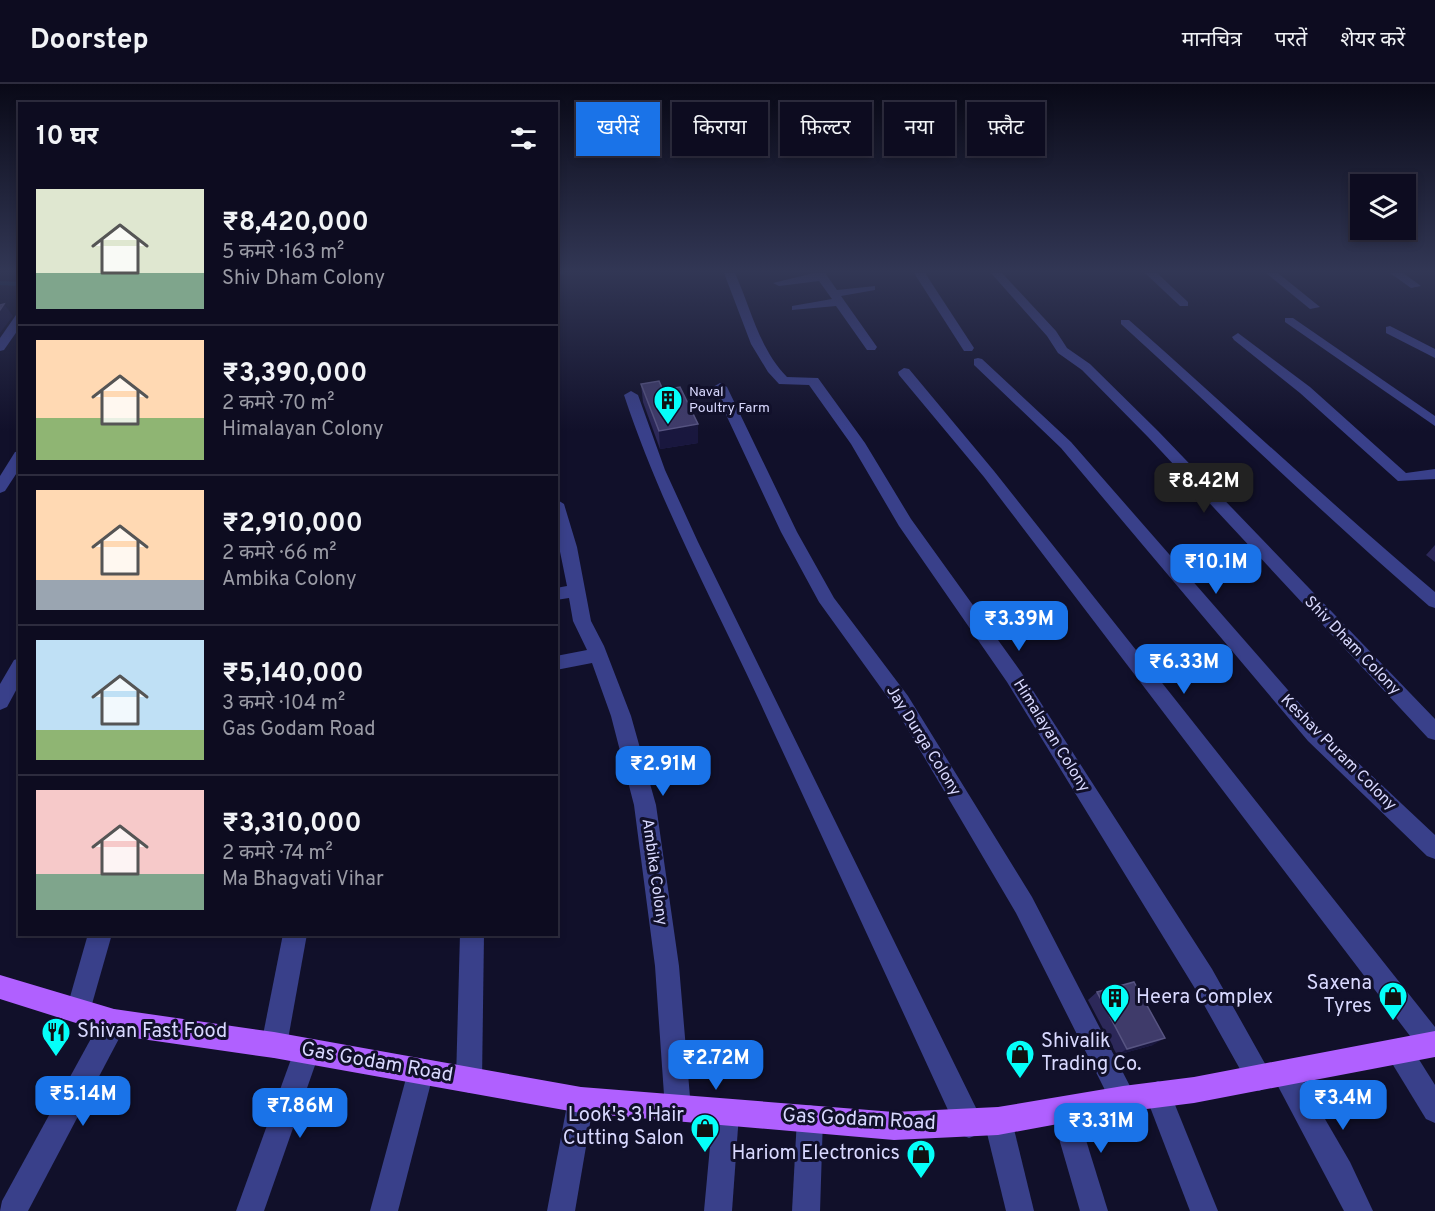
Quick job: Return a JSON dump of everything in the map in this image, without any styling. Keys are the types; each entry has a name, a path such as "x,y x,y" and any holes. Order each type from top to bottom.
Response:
{"main road":[{"name":"Gas Godam Road","path":"0,987 114,1022 274,1045 581,1100 726,1114 810,1118 894,1126 969,1124 1064,1111 1123,1099 1272,1076 1434,1044"}],"street":[{"path":"0,347 14,326"},
{"name":"Himalayan Colony","path":"747,326 762,358 784,381 811,379 858,443 905,522 1014,677 1203,978 1272,1076"},
{"path":"856,326 872,347"},
{"name":"Keshav Puram Colony","path":"954,326 973,355 1066,445 1315,735 1435,849"},
{"name":"Shiv Dham Colony","path":"1044,326 1062,350 1086,367 1153,434 1435,732"},
{"path":"1129,326 1276,458 1328,510 1435,603"},
{"path":"1297,326 1435,422"},
{"path":"1390,330 1435,354"},
{"path":"1238,337 1305,390 1403,478 1435,474"},
{"path":"904,372 995,482 1434,1044"},
{"name":"Jay Durga Colony","path":"720,387 789,532 828,602 901,701 1024,905 1123,1099"},
{"path":"631,395 640,424 692,550 789,742 969,1124"},
{"path":"0,488 18,458"},
{"name":"Ambika Colony","path":"560,532 566,592 598,655 621,716 645,805 667,966 678,1109"},
{"path":"558,663 598,655"},
{"path":"0,702 18,669"},
{"path":"78,1011 99,936"},
{"path":"274,1045 295,936"},
{"path":"469,1080 472,936"},
{"path":"12,1211 114,1022"},
{"path":"250,1211 307,1051"},
{"path":"1399,1051 1435,1110"},
{"path":"384,1211 421,1071"},
{"path":"1272,1076 1340,1172 1359,1211"},
{"path":"1158,1094 1204,1211"},
{"path":"561,1211 581,1100"},
{"path":"1064,1111 1094,1211"},
{"path":"718,1211 726,1114"},
{"path":"806,1211 810,1118"},
{"path":"998,1121 1020,1211"}],"building":[{"path":"659,381 663,390 680,387 698,424 659,431 641,384"},
{"path":"1134,982 1165,1038 1127,1049 1097,992"}],"place":[{"name":"Naval Poultry Farm","path":"668,426"},
{"name":"Saxena Tyres","path":"1393,1022"},
{"name":"Heera Complex","path":"1115,1024"},
{"name":"Shivan Fast Food","path":"56,1058"},
{"name":"Shivalik Trading Co.","path":"1020,1080"},
{"name":"Look's 3 Hair Cutting Salon","path":"705,1154"},
{"name":"Hariom Electronics","path":"921,1180"}]}
